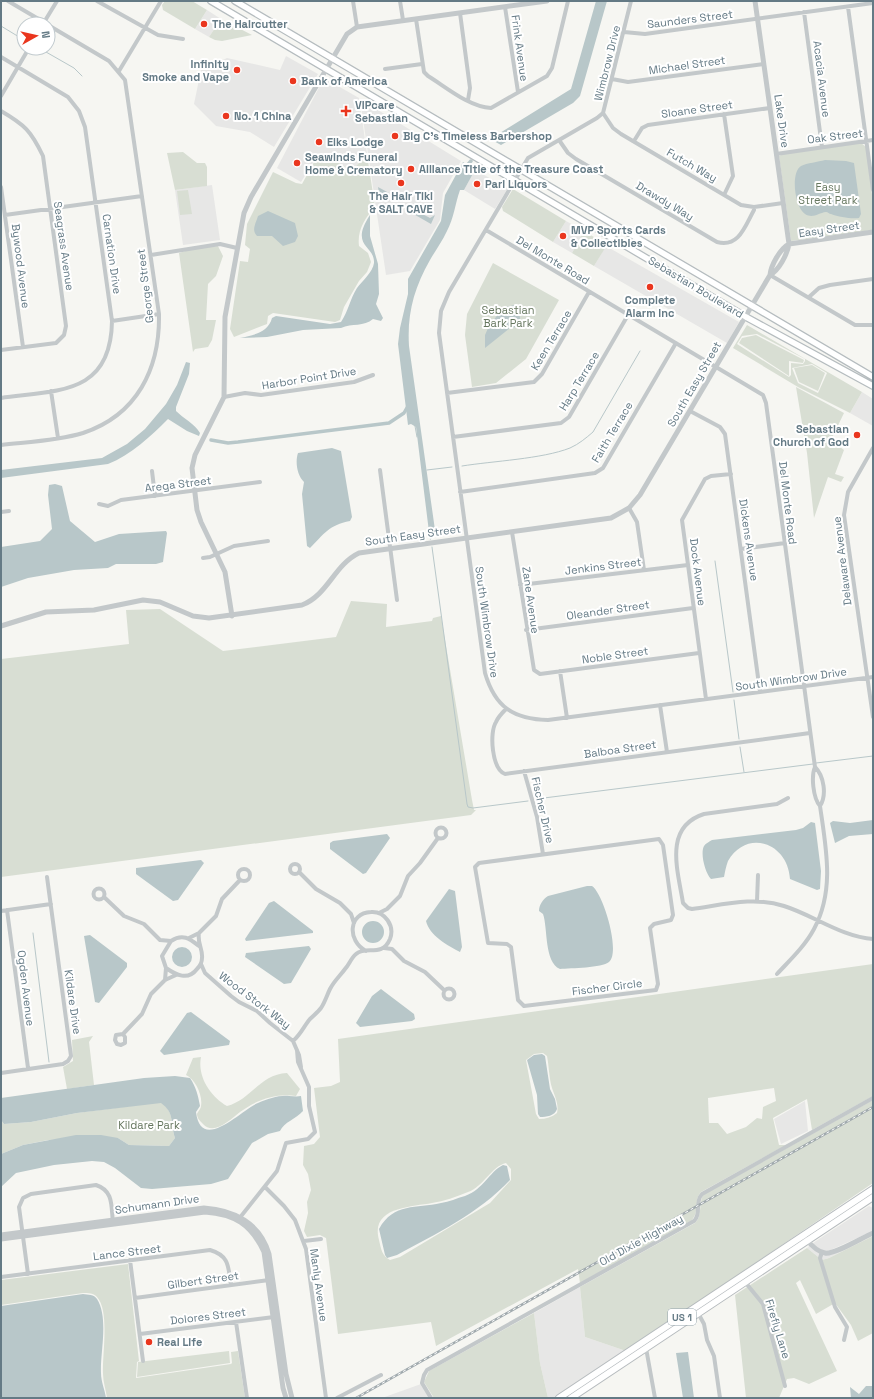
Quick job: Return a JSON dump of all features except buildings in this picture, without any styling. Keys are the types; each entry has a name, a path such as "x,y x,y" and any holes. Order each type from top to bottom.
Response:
{"main road":[{"name":"Sebastian Boulevard","path":"211,1 746,317 873,386"},
{"name":"Sebastian Boulevard","path":"235,1 873,377"},
{"name":"US 1","path":"559,1398 568,1396 698,1314 745,1282 873,1189"},
{"name":"US 1","path":"568,1396 685,1315 873,1197"},
{"path":"684,1323 685,1315"}],"street":[{"path":"8,1 32,16"},
{"path":"49,16 57,1"},
{"path":"97,1 144,29 158,35 183,39"},
{"path":"56,30 109,61 119,71 161,1"},
{"path":"354,1 357,27"},
{"path":"400,1 403,20"},
{"path":"232,616 225,572 201,522 194,491 192,468 195,455 224,397 225,317 244,213 251,197 347,34 357,27 547,1"},
{"path":"416,19 422,64 428,76 483,108 491,108 547,76 552,68 568,1"},
{"name":"Wimbrow Drive","path":"515,180 528,158 597,118 603,113 631,1"},
{"name":"Lake Drive","path":"756,1 789,244"},
{"name":"Saunders Street","path":"624,32 645,34 873,3"},
{"name":"Frink Avenue","path":"505,7 518,92"},
{"path":"848,7 873,190"},
{"name":"Acacia Avenue","path":"804,12 822,147"},
{"path":"460,13 470,88 468,100"},
{"path":"1,96 24,56"},
{"name":"Carnation Drive","path":"1,57 68,97 79,111 85,127 112,321 112,337 107,354 96,372 84,383 72,388 1,398"},
{"path":"385,69 422,64"},
{"name":"Michael Street","path":"612,79 628,82 764,64"},
{"name":"George Street","path":"1,446 82,433 107,422 125,409 141,389 151,370 157,350 158,314 128,95 125,80 119,71"},
{"name":"Sloane Street","path":"634,141 642,128 648,125 770,108"},
{"name":"Seagrass Avenue","path":"1,111 22,124 34,138 42,156 66,326 64,334 56,343 1,350"},
{"name":"Futch Way","path":"603,113 613,128 741,205 754,207 783,203"},
{"path":"724,114 733,176 724,195"},
{"name":"Drawdy Way","path":"558,140 568,153 576,159 717,242 725,244 733,242 738,238 754,210 754,207"},
{"name":"Oak Street","path":"776,154 873,140"},
{"name":"South Wimbrow Drive","path":"515,180 449,292 441,311 439,333 484,673 489,688 496,700 506,709 530,720 566,718 873,677"},
{"name":"Bywood Avenue","path":"1,187 23,347"},
{"path":"6,215 142,196"},
{"name":"Del Monte Road","path":"486,230 763,395 766,403 815,767"},
{"name":"Easy Street","path":"746,317 784,247 789,244 873,232"},
{"path":"151,256 220,244 237,248"},
{"path":"770,275 855,325 873,325"},
{"path":"809,297 819,288 873,279"},
{"name":"Keen Terrace","path":"447,393 534,382 542,374 589,292"},
{"path":"112,321 158,314"},
{"name":"Harp Terrace","path":"453,437 561,423 569,417 628,315"},
{"name":"South Easy Street","path":"1,626 46,612 94,610 143,600 160,602 200,618 232,616 302,605 309,603 322,592 343,563 350,557 359,553 611,518 629,508 640,494 746,317"},
{"name":"Faith Terrace","path":"460,492 595,473 603,468 676,343"},
{"name":"Harbor Point Drive","path":"224,397 245,393 261,395 354,382 373,375"},
{"path":"51,391 58,438"},
{"name":"Dickens Avenue","path":"690,411 720,427 726,434 760,692"},
{"name":"Delaware Avenue","path":"873,448 872,453 848,492 844,515 866,678 873,717"},
{"path":"380,470 397,600"},
{"path":"152,472 155,496"},
{"name":"Dock Avenue","path":"706,699 682,524 684,515 704,479 711,476 731,474"},
{"name":"Arega Street","path":"99,504 108,506 121,500 260,482"},
{"path":"629,508 637,522 644,570"},
{"path":"1,512 9,511"},
{"name":"Zane Avenue","path":"512,532 526,630 534,670"},
{"path":"202,558 217,554 238,544 268,541"},
{"path":"741,549 785,543"},
{"name":"Jenkins Street","path":"520,585 688,565"},
{"name":"Oleander Street","path":"526,630 693,608"},
{"name":"Noble Street","path":"534,670 540,674 700,653"},
{"path":"560,671 566,718"},
{"path":"660,706 667,752"},
{"name":"Balboa Street","path":"506,709 495,722 492,736 496,766 500,772 505,774 810,732"},
{"path":"777,974 804,944 818,920 827,893 828,875 820,806 817,802 813,772 815,767 820,771 823,786 824,795 820,806"},
{"name":"Fischer Drive","path":"524,771 537,817 543,854"},
{"path":"815,787 823,786"},
{"path":"788,798 777,804 698,816 685,826 678,837 676,855 683,903 685,906 692,909 757,901 782,905 856,936 873,939"},
{"path":"239,1218 277,1171 286,1143 308,1139 315,1132 309,1106 309,1087 296,1056 297,1050 293,1041 301,1034 310,1019 321,1008 334,982 356,954 357,945 352,934 354,923 359,916 369,912 379,913 388,909 400,896 408,876 420,863 438,838"},
{"name":"Fischer Circle","path":"659,839 662,841 673,914 671,920 654,924 650,928 658,984 656,990 524,1006 520,1004 518,1000 511,947 508,944 488,943 475,866 479,863 543,854 659,839"},
{"path":"299,872 316,889 335,898 351,914 354,923"},
{"path":"757,901 758,875"},
{"name":"Kildare Drive","path":"1,1073 63,1064 68,1061 71,1056 48,876"},
{"path":"164,950 171,941 176,938 189,938 199,933 216,916 222,899 240,880"},
{"path":"104,898 124,916 144,924 160,940 164,950 163,961 166,968 165,980"},
{"path":"1,911 51,904"},
{"path":"386,918 388,909"},
{"name":"Ogden Avenue","path":"7,910 28,1068"},
{"path":"379,913 386,918 391,927 390,939 392,948 404,961 425,972 444,990"},
{"path":"351,914 359,916"},
{"path":"166,968 176,975 186,976 195,972 201,964 202,953 198,941 199,933"},
{"path":"189,938 200,946"},
{"path":"384,948 390,939"},
{"path":"160,940 171,941"},
{"path":"357,945 366,951"},
{"path":"356,954 366,951 377,951 384,948 392,948"},
{"name":"Wood Stork Way","path":"201,964 205,974 238,1002 257,1010 270,1023 293,1041"},
{"name":"Wood Stork Way","path":"195,972 205,974"},
{"path":"123,1034 142,1014 151,994 165,980 176,975"},
{"name":"Old Dixie Highway","path":"431,1398 422,1383 424,1375 428,1370 694,1221 698,1214 698,1200 702,1194 873,1098"},
{"path":"28,1274 19,1207 23,1198 31,1194 96,1185 104,1188 110,1195 113,1222"},
{"name":"Manly Avenue","path":"265,1187 284,1206 295,1220 304,1241 326,1398"},
{"name":"Schumann Drive","path":"1,1240 23,1235 204,1208 227,1210 252,1226 263,1239 269,1254 286,1398"},
{"path":"806,1238 826,1254 873,1233"},
{"name":"Schumann Drive","path":"1,1235 23,1235"},
{"path":"304,1241 321,1239"},
{"name":"Lance Street","path":"1,1277 210,1250 220,1253 228,1263 231,1285"},
{"path":"822,1252 820,1258 835,1307 847,1327 844,1340"},
{"path":"130,1260 143,1361"},
{"name":"Gilbert Street","path":"135,1298 271,1280"},
{"name":"Firefly Lane","path":"745,1282 763,1304 785,1386"},
{"path":"698,1314 704,1324 707,1340 714,1356 720,1398"},
{"name":"Dolores Street","path":"140,1334 276,1317"},
{"path":"236,1322 247,1398"},
{"path":"646,1348 655,1398"},
{"path":"337,1398 381,1375"},
{"name":"Schumann Drive","path":"286,1388 292,1398"}],"shaded area":[{"path":"596,1 607,1 580,96 573,103 501,145 490,139 571,89"},
{"path":"207,10 221,19 209,37 195,29"},
{"path":"286,56 318,74 274,147 250,132 216,126 194,104 201,70 227,58 280,70"},
{"path":"324,78 359,98 368,161 362,160 352,170 319,153 301,182 277,168"},
{"path":"360,99 461,161 443,193 440,220 410,271 386,275"},
{"path":"825,160 854,163 861,214 859,218 841,217 826,212 811,216 802,211 796,198 795,190 798,170 803,165"},
{"path":"463,162 475,170 464,190 460,190 449,226 443,239 424,270 416,291 409,323 409,346 435,530 435,535 430,540 416,427 411,424 408,425 398,344 408,294 408,279 441,221 445,195"},
{"path":"475,170 508,188 495,209 464,190"},
{"path":"212,185 220,240 183,245 175,190"},
{"path":"378,187 389,193 389,199 380,199"},
{"path":"411,208 430,218 435,215 431,224 410,212"},
{"path":"268,211 295,223 298,236 295,242 283,246 272,236 257,236 255,234 254,229 258,216"},
{"path":"370,215 370,236 378,264 379,294 376,304 383,318 381,321 373,319 366,323 341,328 303,330 267,337 240,338 264,330 272,318 276,316 330,324 341,322 357,288 370,273 374,263 371,252 362,240 364,226"},
{"path":"566,221 584,231 572,253 553,242"},
{"path":"606,246 739,322 727,343 594,266"},
{"path":"514,305 519,309 520,319 514,328 510,328 485,348 485,335 489,326 503,308"},
{"path":"186,362 190,363 189,374 176,407 176,411 195,427 200,433 199,436 187,431 168,419 148,438 125,456 108,464 1,478 1,470 102,458 127,444 145,429 166,404 177,385"},
{"path":"862,392 873,399 873,426 850,413"},
{"path":"332,448 341,451 352,517 350,521 337,525 327,531 310,548 307,546 302,494 304,482 298,472 297,457 298,453"},
{"path":"55,484 62,486 70,521 95,542 119,534 166,531 163,562 156,564 116,564 108,568 74,570 28,578 1,587 1,547 40,541 52,529 48,495 49,485"},
{"path":"873,820 873,834 849,836 835,843 830,823 833,821 850,823"},
{"path":"811,822 815,823 821,871 820,889 817,890 790,879 788,867 782,856 775,849 765,844 755,843 745,845 736,851 728,861 724,877 711,879 709,876 704,863 703,849 707,843 712,840 796,830 803,828"},
{"path":"387,834 390,838 366,873 363,874 330,849 330,843 333,841"},
{"path":"201,860 204,863 178,900 173,901 136,874 136,868"},
{"path":"592,886 596,891 605,910 612,935 612,956 609,962 605,964 560,969 551,959 547,944 545,920 543,914 539,911 540,907 543,900 548,896"},
{"path":"449,889 455,891 462,947 460,952 435,935 431,931 426,921"},
{"path":"274,901 313,931 313,933 246,941 245,939 269,903"},
{"path":"373,921 381,924 384,932 381,940 373,943 365,940 362,932 365,924"},
{"path":"90,935 127,963 127,967 99,1003 95,1002 84,936"},
{"path":"309,946 311,949 291,983 284,984 245,957 246,953"},
{"path":"178,947 186,947 192,953 192,961 186,967 178,967 172,961 172,953"},
{"path":"381,989 414,1014 415,1019 412,1021 360,1027 356,1023 372,996"},
{"path":"191,1012 230,1041 229,1045 164,1055 160,1051 187,1013"},
{"path":"542,1054 545,1056 550,1089 555,1099 557,1109 552,1115 540,1117 538,1114 537,1095 527,1060 534,1055"},
{"path":"175,1076 190,1078 192,1081 200,1106 196,1112 199,1124 206,1129 214,1129 223,1126 258,1103 277,1097 301,1096 303,1111 284,1125 280,1131 268,1134 252,1143 228,1179 211,1184 152,1189 141,1188 115,1168 104,1162 92,1161 54,1165 16,1173 1,1187 1,1154 23,1145 76,1135 101,1135 118,1138 129,1145 169,1146 175,1138 170,1115 161,1103 77,1113 31,1122 4,1124 1,1120 1,1098 144,1078"},
{"path":"805,1101 808,1131 781,1144 774,1119"},
{"path":"503,1165 507,1166 510,1180 485,1203 442,1231 397,1255 387,1258 379,1229 385,1220 392,1214 406,1208 432,1205 472,1193"},
{"path":"869,1206 873,1208 873,1231 826,1252 819,1249 813,1243"},
{"path":"873,1234 873,1236 822,1260 807,1248 810,1245 825,1255"},
{"path":"580,1287 585,1337 626,1351 555,1398 548,1398 540,1363 534,1313"},
{"path":"83,1294 94,1296 97,1299 103,1316 101,1376 106,1398 1,1398 1,1306"},
{"path":"688,1352 694,1398 683,1398 676,1353"},
{"path":"873,1380 873,1398 851,1398 850,1387 859,1394 866,1386 872,1386"},
{"path":"421,1384 429,1398 382,1398"}],"green space":[{"path":"165,1 192,1 207,10 195,29 163,10 162,5"},
{"path":"221,19 252,35 222,41 209,37"},
{"name":"Easy Street Park","path":"861,143 866,147 873,202 873,230 791,241 779,156 783,154"},
{"path":"183,152 197,163 205,163 207,167 207,186 175,190 167,153"},
{"path":"319,153 352,170 362,160 368,161 375,207 362,225 359,235 359,246 368,253 371,262 367,272 359,281 344,307 340,320 335,322 273,313 268,316 267,324 234,337 230,329 240,261 248,262 250,249 245,245 247,224 273,172 296,183 302,184"},
{"path":"513,189 566,221 553,242 503,211 502,207"},
{"path":"188,190 192,214 180,215 177,191"},
{"path":"584,231 607,245 594,266 572,253"},
{"path":"218,246 223,256 216,276 208,284 206,320 216,320 212,340 208,347 195,349 193,352 179,253 192,249"},
{"name":"Sebastian Bark Park","path":"493,263 559,300 526,359 496,383 472,387 465,335 467,314"},
{"path":"747,325 862,392 850,413 798,387 733,348","holes":["757,334 805,359 805,361 803,364 791,363 791,375 789,377 737,344 742,336","812,364 827,373 818,393 798,383 792,368"]},
{"path":"756,335 804,360 803,363 789,361 789,376 739,343 742,338"},
{"path":"812,365 825,373 818,391 799,382 794,368"},
{"path":"796,387 844,413 831,440 844,450 835,474 844,477 841,482 828,477 814,518 807,453"},
{"path":"351,601 387,604 386,627 432,621 433,618 441,616 472,800 474,810 476,810 471,815 1,877 1,659 129,644 126,610 160,609 223,651 336,637"},
{"path":"873,964 873,1096 812,1130 807,1099 773,1118 779,1145 786,1145 701,1192 697,1199 696,1213 692,1220 580,1283 578,1269 436,1346 431,1322 338,1334 326,1238 320,1235 307,1237 304,1231 308,1213 307,1202 311,1190 308,1174 303,1165 304,1146 314,1144 320,1137 314,1088 331,1086 340,1082 338,1039","holes":["543,1053 547,1056 551,1084 556,1100 557,1113 553,1116 539,1119 536,1114 526,1060 534,1054","774,1088 776,1101 763,1107 762,1119 757,1118 746,1127 727,1134 718,1123 709,1123 708,1098","506,1163 511,1169 511,1180 490,1203 400,1257 390,1260 385,1256 380,1246 378,1229 381,1221 386,1215 404,1208 441,1201 468,1192 478,1186 501,1165"]},
{"path":"93,1036 89,1042 94,1085 67,1089 63,1067 73,1061 72,1040"},
{"path":"201,1057 201,1072 206,1086 221,1102 227,1106 243,1098 262,1082 278,1074 287,1073 300,1089 296,1096 289,1095 266,1098 246,1108 222,1125 212,1128 207,1127 200,1121 197,1115 201,1108 200,1092 192,1080 186,1075 193,1058"},
{"path":"873,1100 873,1183 626,1351 585,1337 580,1287 695,1223 699,1217 703,1195"},
{"name":"Kildare Park","path":"161,1102 170,1114 175,1138 169,1146 129,1145 118,1138 48,1140 23,1145 1,1154 1,1120 4,1124 31,1122 77,1113"},
{"path":"873,1236 873,1333 858,1341 851,1325 835,1303 816,1314 800,1280 796,1283 837,1371 809,1384 794,1378 787,1379 779,1398 746,1398 735,1295 807,1248 822,1260"},
{"path":"128,1264 139,1361 137,1362 136,1378 231,1364 231,1352 238,1351 245,1398 107,1398 103,1380 103,1312 101,1304 96,1296 83,1293 1,1305 1,1280"},
{"path":"534,1313 540,1363 548,1398 434,1398 424,1382 429,1371"},
{"path":"229,1351 230,1363 137,1377 138,1362"}],"waterway":[{"path":"1,26 16,35"},
{"path":"53,56 74,68 82,76"},
{"path":"465,168 471,161"},
{"path":"462,466 546,455 559,452 579,443 593,432 640,351"},
{"path":"211,440 228,443 389,423 404,413 408,406"},
{"path":"415,426 417,437"},
{"path":"427,470 452,467"},
{"path":"432,547 468,807 473,808 528,801"},
{"path":"715,561 733,692"},
{"path":"734,700 739,739"},
{"path":"740,747 744,772"},
{"path":"816,763 873,756"},
{"path":"536,799 813,764"},
{"path":"33,933 49,1062"}],"railway":[{"path":"356,1398 873,1107"}],"place":[{"name":"The Haircutter","path":"204,24"},
{"name":"Infinity Smoke and Vape","path":"237,70"},
{"name":"Bank of America","path":"293,81"},
{"name":"VIPcare Sebastian","path":"346,111"},
{"name":"No. 1 China","path":"226,116"},
{"name":"Big C's Timeless Barbershop","path":"395,136"},
{"name":"Elks Lodge","path":"319,142"},
{"name":"Seawinds Funeral Home & Crematory","path":"297,163"},
{"name":"Alliance Title of the Treasure Coast","path":"411,169"},
{"name":"The Hair Tiki & SALT CAVE","path":"401,183"},
{"name":"Pari Liquors","path":"477,184"},
{"name":"MVP Sports Cards & Collectibles","path":"563,236"},
{"name":"Complete Alarm Inc","path":"650,287"},
{"name":"Sebastian Church of God","path":"857,435"},
{"name":"Real Life","path":"149,1342"}]}
